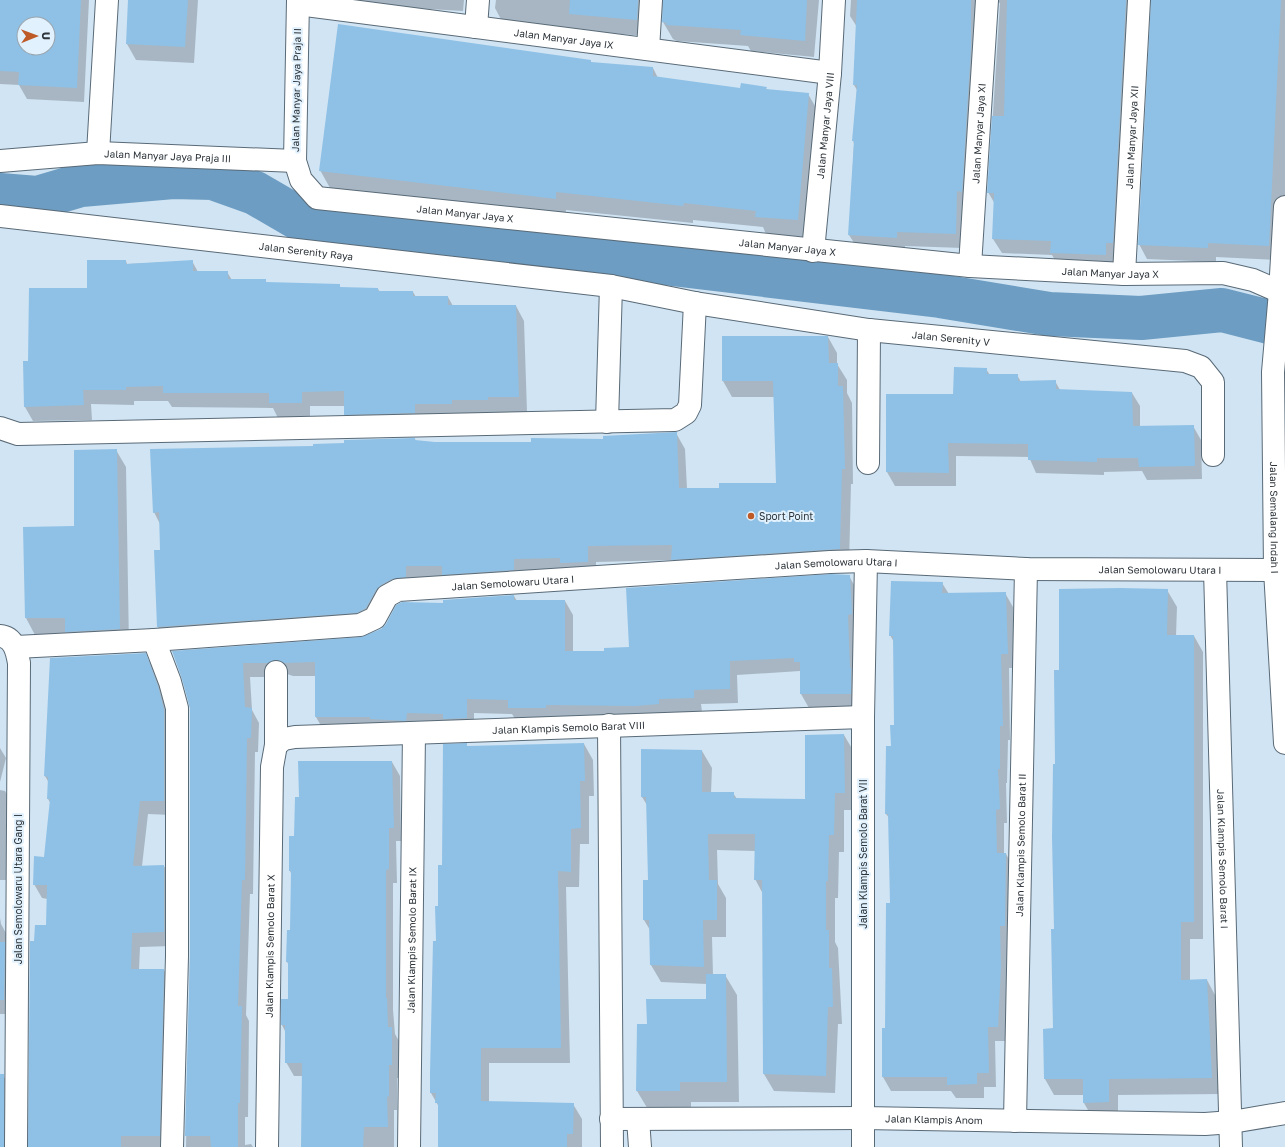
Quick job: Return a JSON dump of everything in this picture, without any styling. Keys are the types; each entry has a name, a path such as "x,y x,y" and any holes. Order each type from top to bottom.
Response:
{"street":[{"name":"Jalan Manyar Jaya Praja III","path":"107,0 98,153 298,170"},
{"path":"476,27 478,0"},
{"path":"648,49 651,0"},
{"name":"Jalan Manyar Jaya VIII","path":"813,251 830,73 834,0"},
{"name":"Jalan Manyar Jaya XI","path":"970,266 987,0"},
{"name":"Jalan Manyar Jaya XII","path":"1124,274 1139,0"},
{"name":"Jalan Manyar Jaya IX","path":"298,2 476,27 830,73"},
{"name":"Jalan Manyar Jaya Praja II","path":"298,2 298,170"},
{"path":"0,161 98,153"},
{"name":"Jalan Manyar Jaya X","path":"298,170 317,198 813,251 970,266 1124,274 1223,273 1253,280 1283,293"},
{"name":"Jalan Semalang Indah I","path":"1285,207 1283,293 1277,320 1274,355 1279,382 1274,570 1285,743"},
{"name":"Jalan Serenity Raya","path":"0,216 612,286"},
{"path":"607,422 612,286"},
{"name":"Jalan Serenity V","path":"612,286 694,303 869,330 1185,361 1201,367 1213,382 1213,455"},
{"path":"0,428 18,434 675,420 686,413 690,404 694,303"},
{"path":"868,463 869,330"},
{"name":"Jalan Semolowaru Utara I","path":"154,640 360,625 375,618 387,596 398,590 830,562 866,562 1026,569 1274,570"},
{"name":"Jalan Klampis Semolo Barat VII","path":"863,1147 863,717 866,562"},
{"name":"Jalan Klampis Semolo Barat II","path":"1015,1121 1026,569"},
{"name":"Jalan Klampis Semolo Barat I","path":"1215,570 1232,1122 1231,1147"},
{"path":"7,640 154,640 170,682 177,708 177,956 172,1147"},
{"name":"Jalan Semolowaru Utara Gang I","path":"7,640 19,671 16,1147"},
{"name":"Jalan Klampis Semolo Barat X","path":"267,1147 272,767 276,746 276,672"},
{"name":"Jalan Klampis Semolo Barat VIII","path":"276,746 284,739 295,737 863,717"},
{"path":"609,725 612,1147"},
{"name":"Jalan Klampis Semolo Barat IX","path":"409,1147 414,733"},
{"name":"Jalan Klampis Anom","path":"611,1119 864,1118 1205,1124 1232,1122 1285,1113"},
{"path":"638,1119 640,1147"}],"building":[{"path":"0,0 81,0 77,88 18,85 19,72 0,71"},
{"path":"128,0 188,0 185,47 126,44"},
{"path":"570,0 638,0 637,20 569,14"},
{"path":"663,0 807,0 805,41 740,35 741,30 666,25 667,23 662,22"},
{"path":"857,0 971,0 971,47 962,192 957,191 956,234 897,232 897,238 848,235 854,141 852,141 857,85 853,85"},
{"path":"1007,0 1126,0 1113,243 1106,243 1106,255 1050,253 1051,241 992,239 994,193 987,193 992,116 1004,116"},
{"path":"1151,0 1281,0 1269,246 1208,243 1208,248 1138,245"},
{"path":"338,24 591,60 591,62 653,67 653,76 740,88 741,83 767,87 766,89 809,93 798,220 755,217 756,211 684,203 683,206 556,192 556,199 319,171"},
{"path":"87,260 126,260 126,264 193,260 193,271 228,271 228,279 266,279 266,282 340,284 340,287 378,288 378,291 413,291 413,296 448,296 448,305 516,305 519,397 488,397 488,400 452,400 452,404 415,404 415,413 344,415 344,391 302,392 302,403 269,403 269,393 163,393 163,386 126,387 126,390 83,390 84,405 24,407 23,361 28,361 29,288 87,288"},
{"path":"722,336 828,336 829,363 838,363 838,386 843,386 845,469 842,469 840,549 671,560 672,545 588,546 588,562 560,563 560,558 514,559 514,570 442,575 442,566 406,566 406,577 392,579 381,585 376,590 366,608 357,613 157,627 154,550 160,550 159,512 153,513 150,449 313,446 313,444 344,443 344,440 415,438 415,440 435,442 531,442 531,438 603,439 603,436 677,432 679,488 719,488 719,483 776,483 773,381 722,381"},
{"path":"954,367 987,368 987,374 1018,374 1018,381 1056,380 1056,389 1132,392 1133,426 1194,425 1195,466 1139,467 1138,458 1097,458 1097,462 1028,460 1028,444 948,443 949,473 886,472 886,394 953,394"},
{"path":"117,449 120,629 65,632 65,618 25,618 23,527 74,526 74,450"},
{"path":"831,574 850,575 852,614 848,615 851,694 800,694 800,662 794,662 794,658 730,661 730,689 694,690 694,698 659,699 659,704 635,706 546,705 546,708 508,708 508,700 467,699 467,718 443,719 443,714 407,713 406,721 370,719 370,717 315,717 315,662 284,663 276,660 268,663 243,663 245,707 252,708 251,738 247,738 245,880 242,880 238,1006 242,1006 240,1103 238,1103 238,1147 211,1147 210,1136 185,1136 190,956 190,708 172,651 361,637 381,629 386,624 396,605 402,602 443,603 443,600 514,595 514,600 565,600 565,651 604,651 604,648 629,647 626,588"},
{"path":"891,581 943,582 942,593 1006,592 1008,654 1001,654 1003,726 1000,726 1000,769 998,769 1000,809 996,810 997,853 1006,853 1005,926 1000,926 1001,967 998,1027 988,1027 989,1073 977,1073 977,1084 947,1085 947,1077 882,1077 882,1028 885,1028 886,903 890,903 888,814 885,814 886,746 891,746 890,725 894,725 893,636 889,636"},
{"path":"1059,589 1168,589 1167,635 1194,635 1194,922 1181,922 1181,980 1207,979 1212,1078 1109,1079 1109,1102 1083,1103 1083,1079 1044,1079 1043,1029 1053,1028 1051,929 1054,929 1052,837 1053,764 1055,764 1054,670 1059,670"},
{"path":"146,653 158,686 164,710 164,801 140,801 133,866 164,865 164,932 132,933 131,969 164,969 160,1136 121,1136 121,1147 28,1147 30,941 34,941 35,925 46,925 47,885 33,885 34,856 44,857 50,799 47,799 48,777 44,776 50,658"},
{"path":"844,734 845,793 835,793 834,835 829,835 828,881 826,881 826,930 829,930 829,968 832,968 833,1007 828,1007 826,1076 763,1074 762,880 754,880 755,834 708,834 709,880 717,880 717,920 703,920 704,967 650,965 649,920 643,920 643,880 648,880 646,797 641,797 641,749 702,750 702,792 734,792 734,798 805,799 805,735"},
{"path":"467,743 467,746 584,743 585,781 580,781 581,828 571,829 571,872 558,871 561,1048 481,1048 481,1101 574,1103 573,1134 567,1134 567,1147 438,1147 438,1103 435,1103 436,1093 430,1093 430,1074 433,941 436,941 435,906 438,906 438,865 442,865 443,744"},
{"path":"298,761 392,761 394,828 389,828 389,869 386,870 386,998 388,1027 392,1027 392,1065 389,1065 389,1097 387,1096 388,1127 364,1127 363,1147 301,1147 302,1063 285,1063 285,1025 281,1025 281,999 288,999 288,962 286,962 287,930 290,930 291,871 289,871 289,836 294,836 295,797 299,797"},
{"path":"0,942 5,942 4,1000 0,1000"},
{"path":"706,974 726,974 727,1082 680,1082 680,1091 636,1091 637,1024 647,1024 646,999 706,999"},
{"path":"0,1074 4,1074 4,1147 0,1147"}],"waterway":[{"path":"0,195 37,198 81,185 173,177 213,178 255,193 305,222 371,228 940,296 1049,314 1141,318 1222,310 1285,326"}],"place":[{"name":"Sport Point","path":"751,516"}]}
